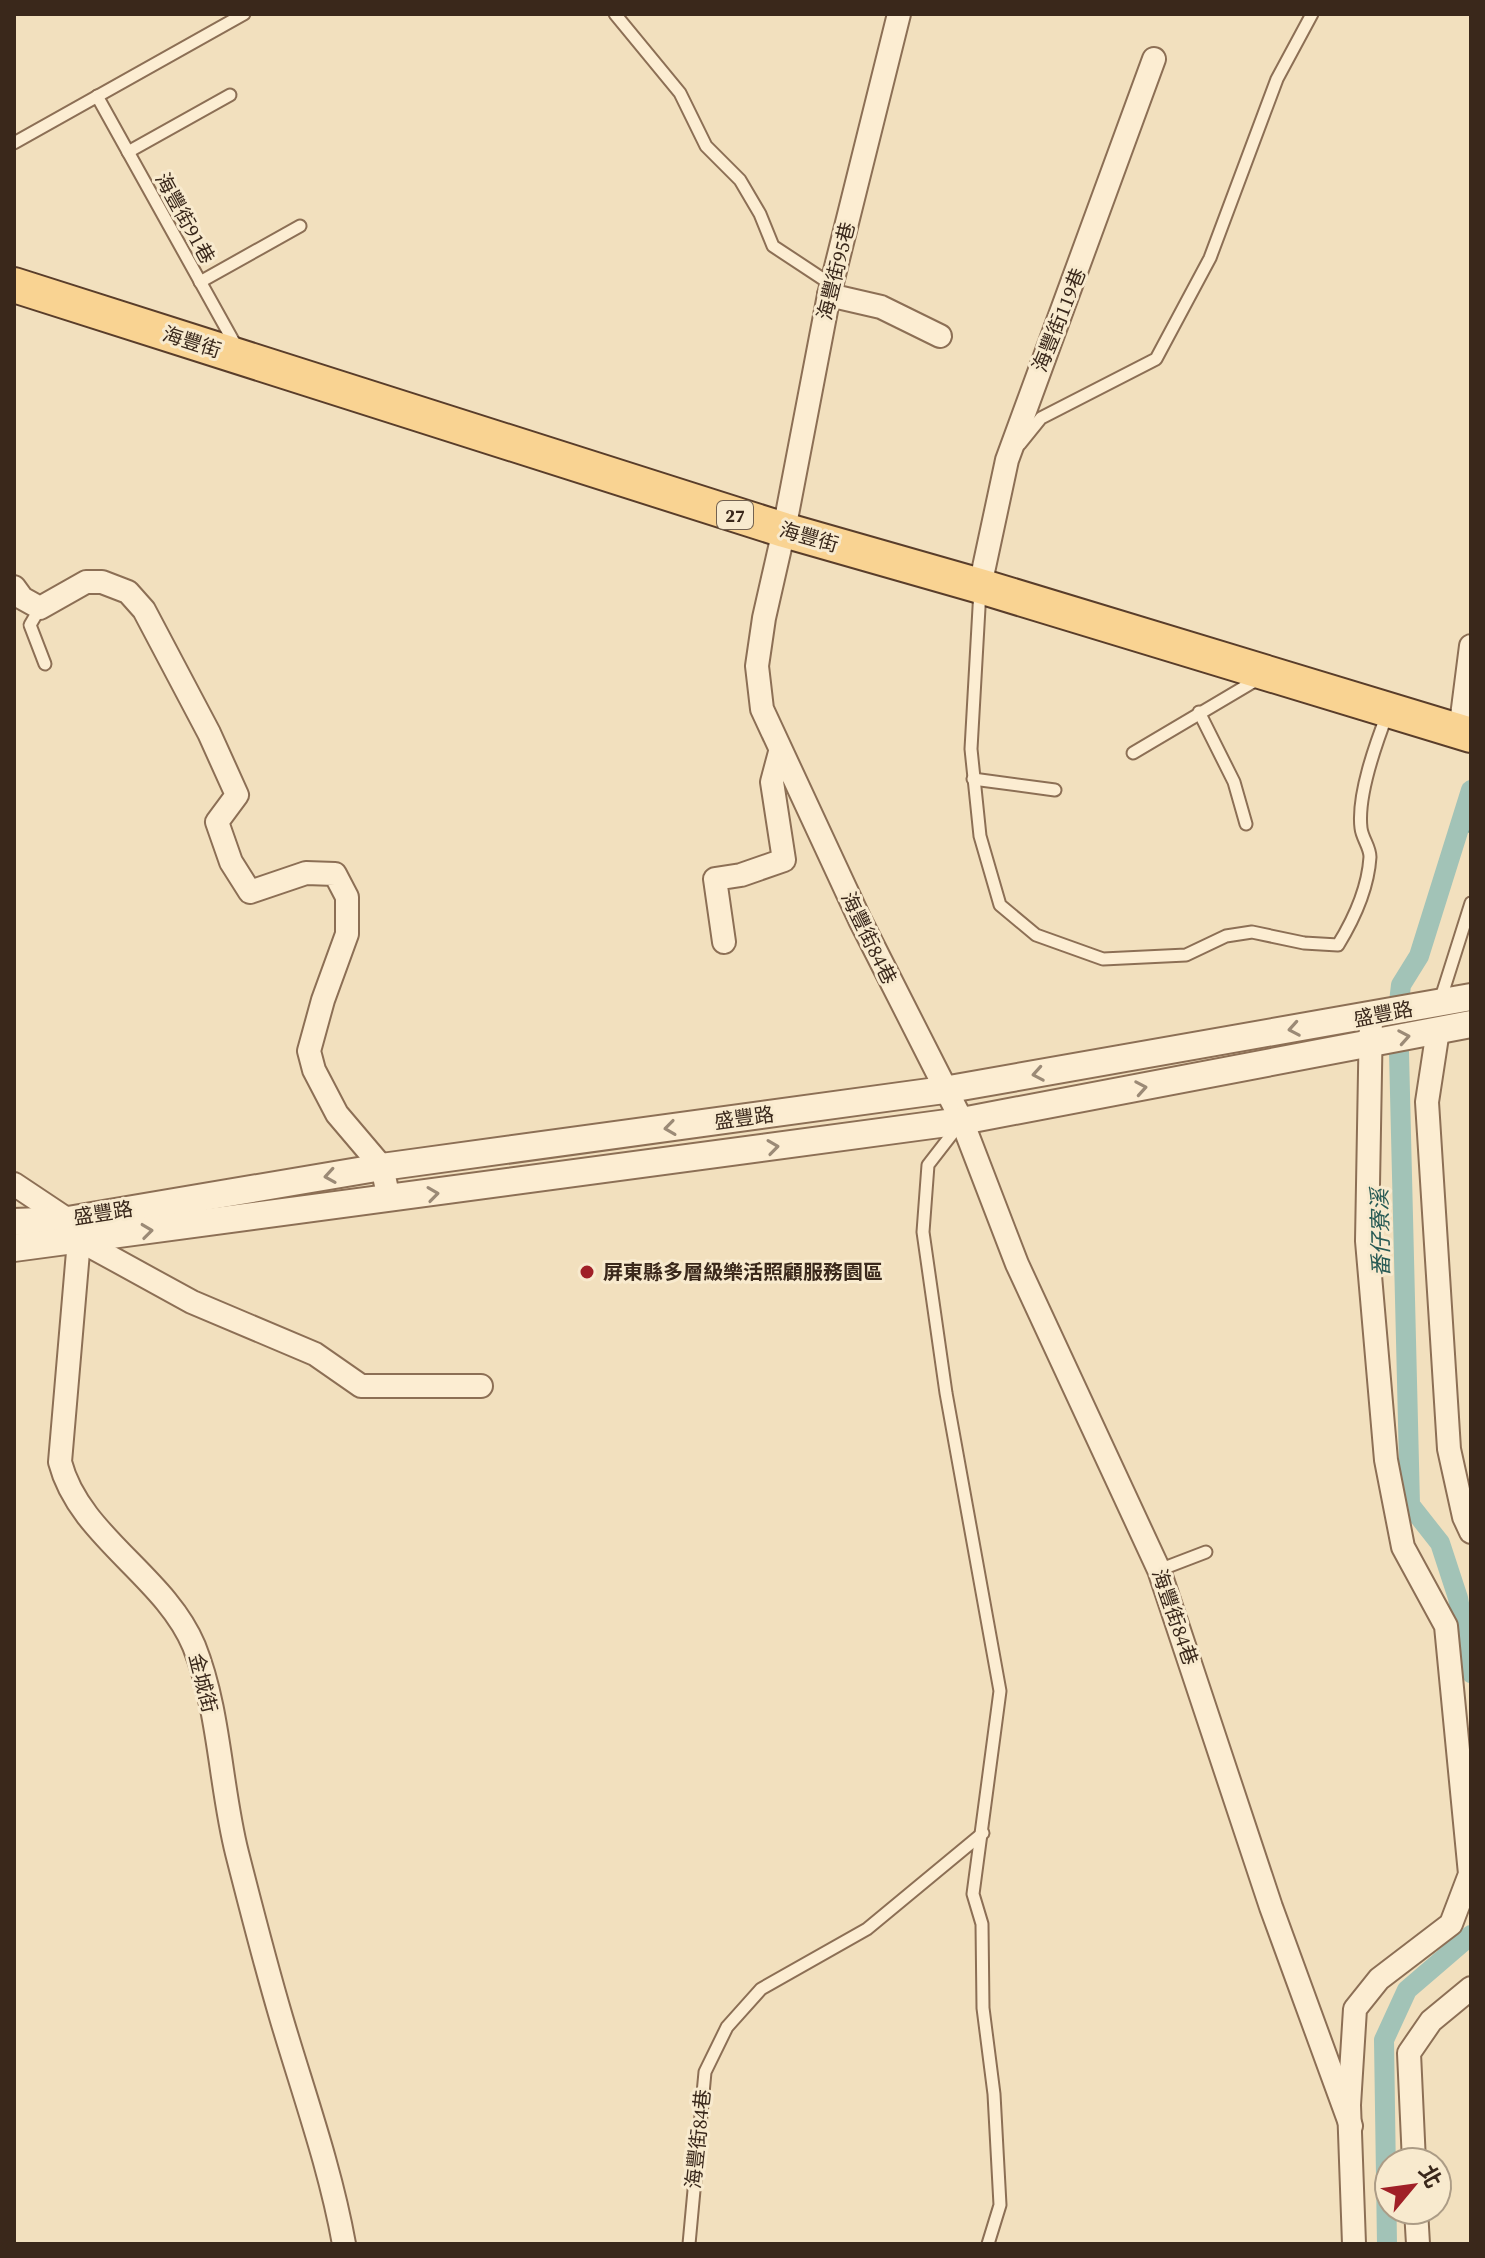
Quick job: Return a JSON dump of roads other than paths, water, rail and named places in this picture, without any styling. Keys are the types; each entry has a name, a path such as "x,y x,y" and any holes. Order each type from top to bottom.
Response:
{"main road":[{"name":"海豐街","path":"14,285 784,530 1465,733"}],"street":[{"name":"海豐街95巷","path":"784,530 829,295 899,14"},
{"name":"海豐街119巷","path":"980,586 1007,460 1154,59"},
{"path":"829,295 881,307 940,336"},
{"name":"海豐街84巷","path":"784,530 764,618 757,666 762,709 944,1090 962,1121 1017,1264 1159,1570 1271,1907 1351,2126"},
{"path":"14,587 22,598 40,608 86,582 102,582 128,592 144,610 209,733 237,795 217,822 231,862 250,892 306,873 335,874 347,897 347,934 309,1051 314,1070 337,1114 382,1167 389,1199"},
{"path":"1465,733 1471,646"},
{"path":"724,942 715,879 741,875 784,860 772,782 780,752"},
{"name":"盛豐路","path":"14,1248 74,1230 382,1167 944,1090 1471,997"},
{"path":"1354,2244 1349,2105 1355,2009 1379,1979 1451,1924 1470,1874 1446,1626 1403,1547 1386,1460 1367,1241 1371,1016"},
{"name":"盛豐路","path":"14,1222 74,1230 389,1199 962,1121 1471,1024"},
{"path":"1438,1030 1427,1102 1449,1449 1464,1517 1471,1532"},
{"path":"14,1184 74,1230 192,1302 315,1354 361,1386 481,1386"},
{"name":"金城街","path":"74,1230 60,1462 64,1479 79,1503 158,1593 193,1644 203,1675 236,1849 281,2019 309,2103 344,2244"},
{"path":"1413,2146 1409,2053 1431,2021 1471,1988"}],"lane":[{"path":"14,143 244,14"},
{"path":"615,14 680,93 706,146 740,180 760,214 773,246 826,281 829,295"},
{"path":"1007,460 1041,418 1156,359 1210,258 1277,79 1312,14"},
{"path":"128,152 230,95"},
{"name":"海豐街91巷","path":"97,96 242,357"},
{"path":"200,282 300,226"},
{"path":"980,586 971,749 980,836 1000,905 1036,935 1103,959 1186,955 1226,936 1252,932 1304,943 1338,945 1354,918 1364,886 1370,855 1361,828 1368,772 1388,710"},
{"path":"40,608 30,625 45,664"},
{"path":"1133,753 1268,672"},
{"path":"1199,712 1234,782 1246,824"},
{"path":"973,779 1055,790"},
{"path":"1438,1030 1439,1003 1471,903"},
{"path":"962,1121 928,1165 923,1232 946,1393 1000,1691 973,1894 982,1924 983,2008 994,2094 1000,2205 988,2244"},
{"path":"1159,1570 1206,1552"},
{"name":"海豐街84巷","path":"689,2244 705,2072 727,2027 761,1989 867,1929 983,1833"}],"waterway":[{"name":"番仔寮溪","path":"1471,790 1419,956 1401,985 1398,1011 1410,1505 1440,1543 1458,1598 1471,1673"},
{"path":"1461,821 1471,831"},
{"name":"番仔寮溪","path":"1387,2244 1384,2040 1407,1990 1471,1935"}],"place":[{"name":"屏東縣多層級樂活照顧服務園區","path":"587,1272"}]}
